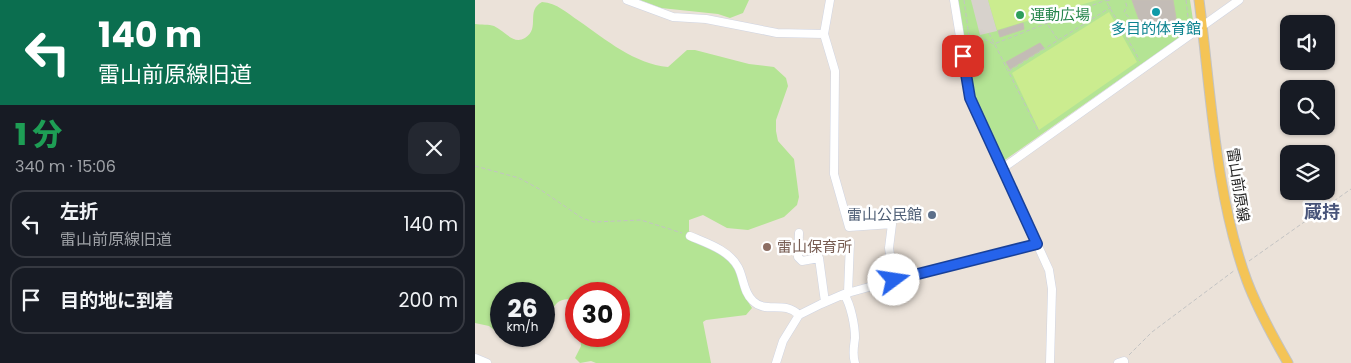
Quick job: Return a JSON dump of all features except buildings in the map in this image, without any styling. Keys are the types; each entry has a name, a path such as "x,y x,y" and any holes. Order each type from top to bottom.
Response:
{"main road":[{"name":"雷山前原線","path":"1199,0 1227,206 1242,266 1256,304 1288,363"}],"street":[{"path":"627,0 673,17 706,19 777,33 824,34"},
{"path":"830,0 824,34 835,71 834,174 849,227 892,224 889,248 894,280"},
{"path":"954,0 970,98 1049,270 1052,289 1050,363"},
{"path":"1003,168 1203,28 1239,0"},
{"path":"799,233 798,257 802,261 819,258 825,302"},
{"path":"690,236 729,256 737,266 746,292 754,303 764,307 788,307 799,315"},
{"path":"850,242 846,294 855,336 853,356 855,363"},
{"path":"777,363 783,341 799,315 825,302 894,280 1037,244"},
{"path":"475,358 487,363"}],"path":[{"path":"964,0 969,36 980,36 994,44"},
{"path":"994,44 1110,0"},
{"path":"1124,32 1133,22 1133,19 1125,14 1127,4 1125,0"},
{"path":"1183,31 1190,26 1185,0"},
{"path":"1106,1 1141,64"},
{"path":"1009,71 1111,8"},
{"path":"1047,24 1058,41"},
{"path":"989,33 1041,135"},
{"path":"475,166 519,178 541,190 582,218 594,222 641,220 690,236"},
{"path":"1122,362 1152,332 1351,189"}],"green space":[{"path":"640,0 749,0 743,13 730,18 718,14 661,8"},
{"path":"955,0 1190,0 1194,27 1002,162 972,96"},
{"name":"運動広場","path":"988,0 1097,0 997,30"},
{"path":"542,2 562,9 621,50 656,65 668,67 687,50 695,50 749,64 774,67 786,78 788,86 776,120 776,131 778,141 794,159 799,197 797,205 784,217 748,230 727,228 703,215 689,220 689,231 729,260 735,268 743,294 752,308 746,315 703,322 711,363 596,363 591,361 580,363 575,358 580,347 630,347 630,282 565,282 565,300 555,306 555,282 490,282 490,327 475,323 475,24 494,26 513,39 521,40 530,34 534,10"},
{"path":"1109,12 1137,62 1039,130 1012,73"}],"shaded area":[{"path":"971,0 988,0 997,31 980,35"}],"place":[{"name":"多目的体育館","path":"1156,12"},
{"name":"運動広場","path":"1020,15"},
{"name":"雷山公民館","path":"932,215"},
{"name":"雷山保育所","path":"767,247"}],"district":[{"name":"蔵持","path":"1322,212"}],"route":[{"path":"894,280 1037,244 970,98 963,56"}]}
